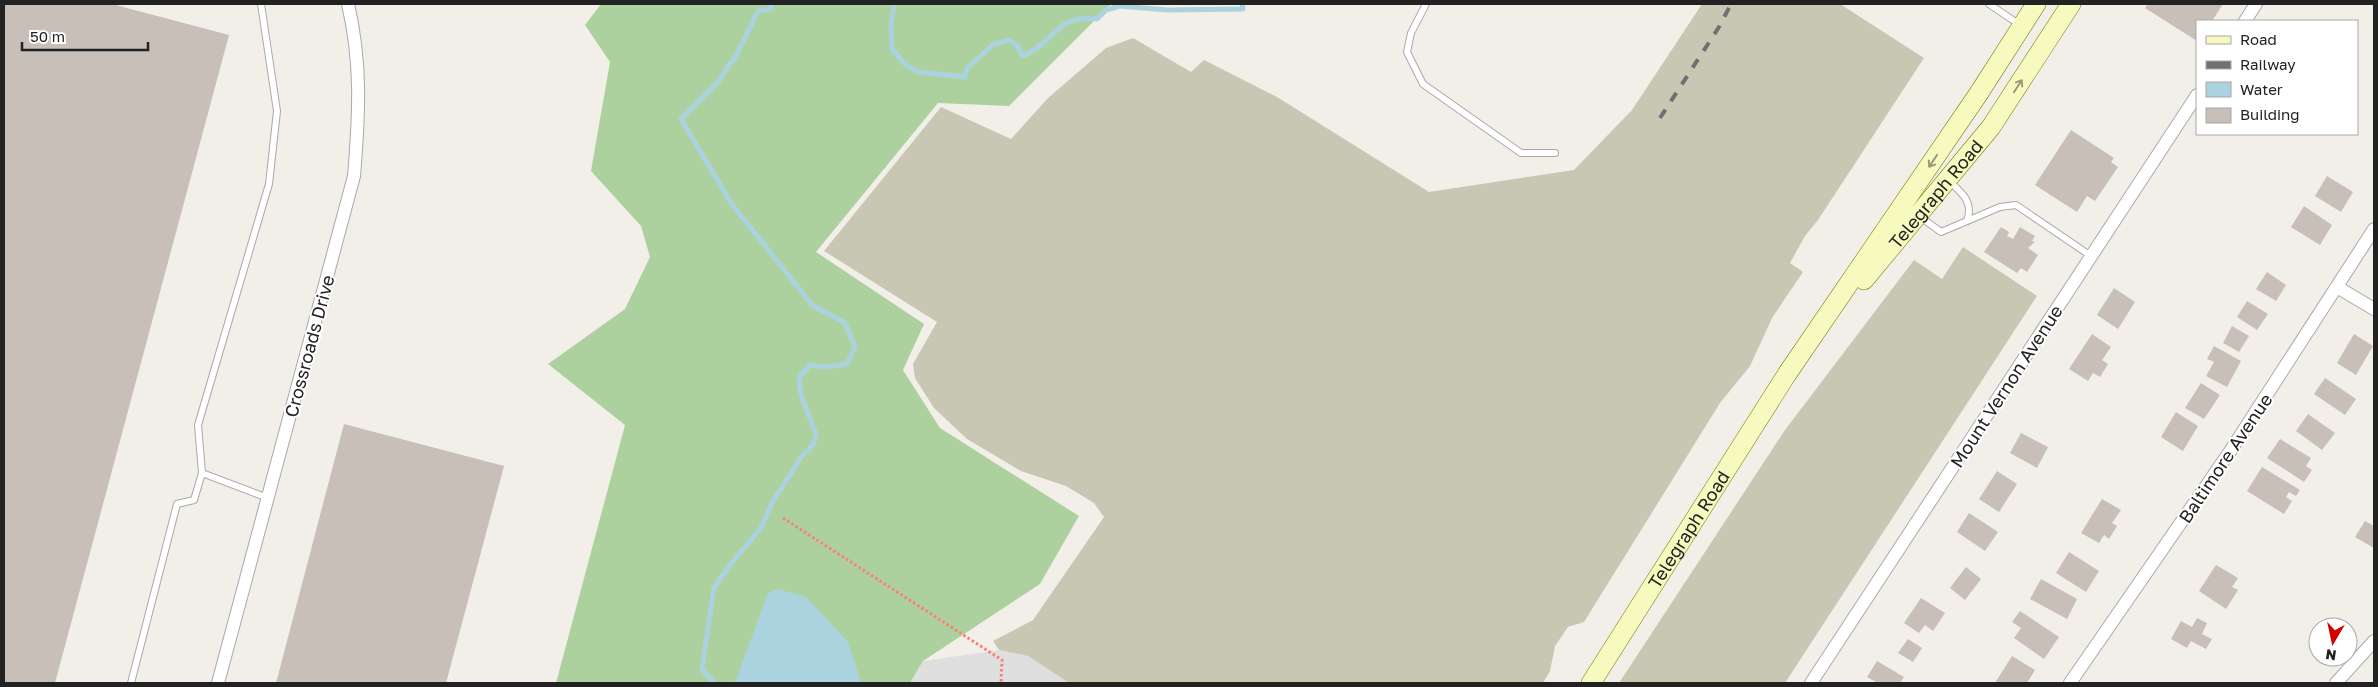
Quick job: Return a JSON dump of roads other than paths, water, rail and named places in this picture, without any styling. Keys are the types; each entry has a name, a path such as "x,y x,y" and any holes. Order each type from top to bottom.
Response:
{"main road":[{"name":"Telegraph Road","path":"1591,683 1787,374 1980,93 2036,4"},
{"name":"Telegraph Road","path":"1787,374 1991,127 2071,4"}],"street":[{"name":"Crossroads Drive","path":"218,683 354,176 359,120 359,69 348,4"},
{"path":"2246,20 2256,4"},
{"name":"Mount Vernon Avenue","path":"1817,681 2196,96"},
{"name":"Baltimore Avenue","path":"2070,683 2229,453 2374,229"},
{"path":"2337,287 2374,309"},
{"path":"2336,683 2374,641"}],"lane":[{"path":"131,683 177,504 194,500 202,473 198,425 269,184 277,111 261,4"},
{"path":"1426,4 1411,33 1407,52 1423,84 1521,154 1555,153"},
{"path":"1989,4 2021,26"},
{"path":"1948,180 1968,201 1970,213 1967,221"},
{"path":"1918,216 1941,232 2000,207 2016,205 2091,256"},
{"path":"202,473 268,498"}],"water":[{"path":"778,589 806,597 848,642 861,683 735,683 768,593"}],"waterway":[{"path":"714,683 702,669 714,588 729,566 761,528 773,501 802,456 813,445 816,434 801,395 799,377 810,365 827,367 847,364 855,347 845,323 812,305 731,203 681,119 718,82 737,54 758,11 771,9 772,4"},
{"path":"894,4 891,25 892,49 905,64 918,72 965,77 967,68 994,44 1010,40 1018,47 1023,56 1035,50 1064,24 1083,18 1097,19 1106,10 1120,6 1167,10 1243,9 1242,4"}],"railway":[{"path":"1660,118 1719,27 1731,4"}]}
